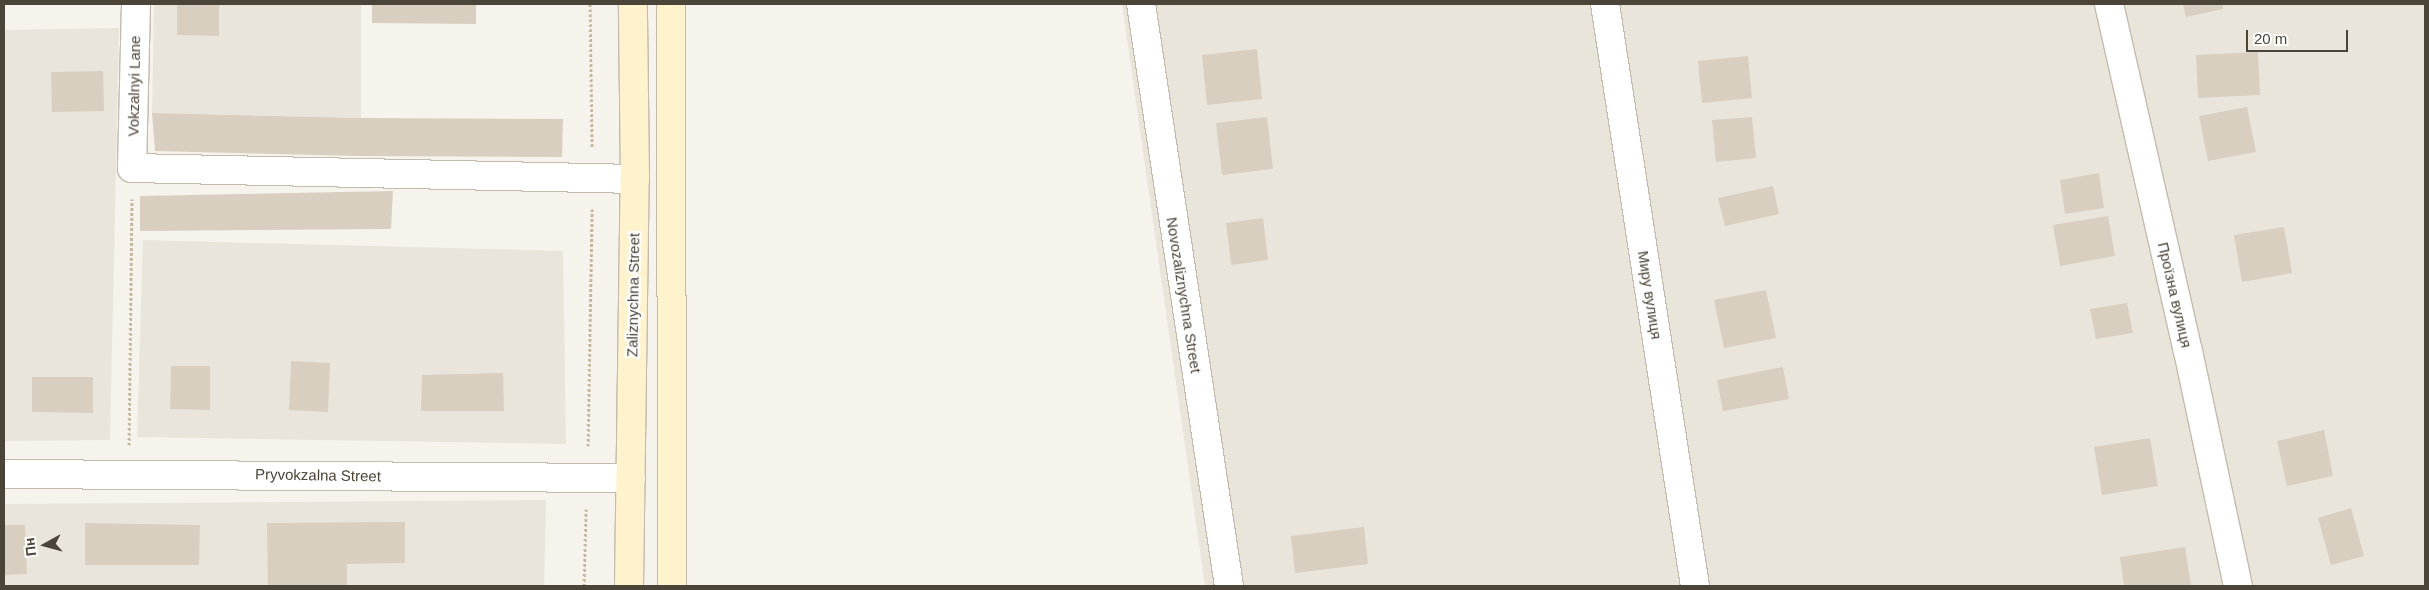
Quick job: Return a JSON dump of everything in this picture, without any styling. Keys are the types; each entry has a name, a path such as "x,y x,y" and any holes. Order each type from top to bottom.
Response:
{"main road":[{"name":"Zaliznychna Street","path":"629,586 635,179 633,4"},
{"path":"671,4 672,586"}],"street":[{"name":"Vokzalnyi Lane","path":"132,168 136,4"},
{"name":"Novozaliznychna Street","path":"1141,4 1228,586"},
{"name":"Миру вулиця","path":"1605,4 1695,586"},
{"name":"Проїзна вулиця","path":"2109,4 2188,351 2238,586"},
{"path":"132,168 635,179"},
{"name":"Pryvokzalna Street","path":"4,474 128,473 631,478"}],"path":[{"path":"584,586 592,179 590,4"},
{"path":"128,473 132,168"}],"shaded area":[{"path":"154,4 361,4 361,118 152,113"},
{"path":"1122,4 2425,4 2425,586 1205,586"},
{"path":"119,28 110,440 4,441 4,30"},
{"path":"143,240 563,251 566,444 137,437"},
{"path":"546,500 544,586 4,586 4,504"}],"building":[{"path":"177,4 219,4 219,36 177,35"},
{"path":"372,4 476,4 476,24 372,23"},
{"path":"2183,4 2222,4 2223,9 2186,17"},
{"path":"1257,49 1262,99 1207,105 1202,55"},
{"path":"2258,52 2260,95 2198,98 2196,55"},
{"path":"1748,56 1752,98 1702,103 1698,61"},
{"path":"103,71 104,111 52,112 51,72"},
{"path":"2247,107 2256,152 2208,161 2199,116"},
{"path":"152,113 361,118 563,119 562,157 358,156 155,151"},
{"path":"1267,117 1273,169 1222,175 1216,123"},
{"path":"1752,117 1756,158 1716,162 1712,120"},
{"path":"2099,173 2104,208 2065,214 2060,180"},
{"path":"1773,186 1779,214 1725,226 1718,198"},
{"path":"393,191 391,229 140,231 140,196"},
{"path":"2108,216 2115,256 2060,266 2053,225"},
{"path":"1263,218 1268,260 1231,265 1226,223"},
{"path":"2284,227 2292,273 2242,282 2234,235"},
{"path":"1766,290 1776,338 1724,348 1714,300"},
{"path":"2127,303 2133,333 2096,339 2090,309"},
{"path":"291,361 330,363 328,412 289,410"},
{"path":"171,366 210,366 210,410 170,409"},
{"path":"1783,367 1789,399 1723,411 1717,380"},
{"path":"503,373 504,411 421,411 422,375"},
{"path":"32,377 93,377 93,413 32,412"},
{"path":"2324,430 2333,476 2287,486 2277,441"},
{"path":"2150,438 2158,486 2102,495 2094,447"},
{"path":"2351,508 2364,556 2331,565 2318,518"},
{"path":"405,522 405,563 347,564 347,586 268,586 267,523"},
{"path":"85,523 200,525 199,565 85,565"},
{"path":"4,525 25,525 27,574 4,575"},
{"path":"1364,527 1368,564 1295,573 1291,536"},
{"path":"2185,547 2191,586 2124,586 2120,557"}]}
